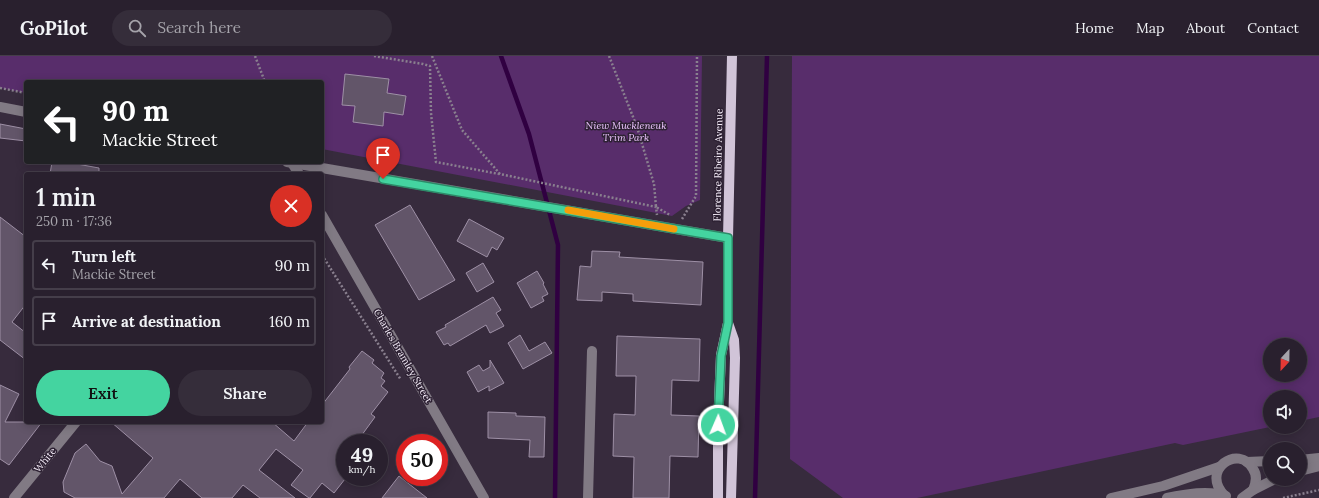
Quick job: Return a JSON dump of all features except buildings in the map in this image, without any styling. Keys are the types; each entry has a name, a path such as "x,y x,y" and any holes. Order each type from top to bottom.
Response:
{"main road":[{"name":"Florence Ribeiro Avenue","path":"718,498 718,425 721,356 728,323 728,238 732,56"},
{"name":"Florence Ribeiro Avenue","path":"728,323 734,340 731,498"}],"street":[{"path":"0,107 24,112"},
{"path":"291,164 297,172"},
{"path":"296,164 728,238"},
{"name":"Charles Bramley Street","path":"324,218 484,498"},
{"path":"588,498 592,351"},
{"name":"White","path":"14,498 74,424"},
{"path":"1111,498 1163,486 1219,467 1235,458 1247,462 1263,461"},
{"path":"1307,459 1319,458"},
{"path":"1247,462 1255,472 1256,478 1248,495"},
{"path":"1307,469 1319,466"},
{"path":"1219,467 1216,473 1217,486 1227,497"},
{"path":"1248,495 1263,486"},
{"path":"1167,498 1191,494 1218,494 1227,497"}],"path":[{"path":"255,56 264,80"},
{"path":"374,56 430,66 431,113 436,162 656,207 675,218"},
{"path":"432,56 462,130 500,174"},
{"path":"609,56 637,127 654,184 657,220"},
{"path":"681,222 696,196 696,56"},
{"path":"0,88 24,93"},
{"path":"324,258 403,383"},
{"path":"1283,498 1319,490"}],"green space":[{"name":"Niew Muckleneuk Trim Park","path":"0,56 702,56 700,200 686,206 672,216 324,149 324,80 24,80 24,93 0,88"},
{"path":"792,56 1319,56 1319,417 1307,420 1307,390 1263,390 1263,428 1183,445 1175,443 917,498 843,498 790,459"}],"waterway":[{"path":"501,56 529,134 558,245 555,498"},
{"path":"755,498 767,56"}],"slow traffic":[{"path":"568,210 674,229"}],"route":[{"path":"383,179 728,238 728,323 721,356 718,425"}]}
